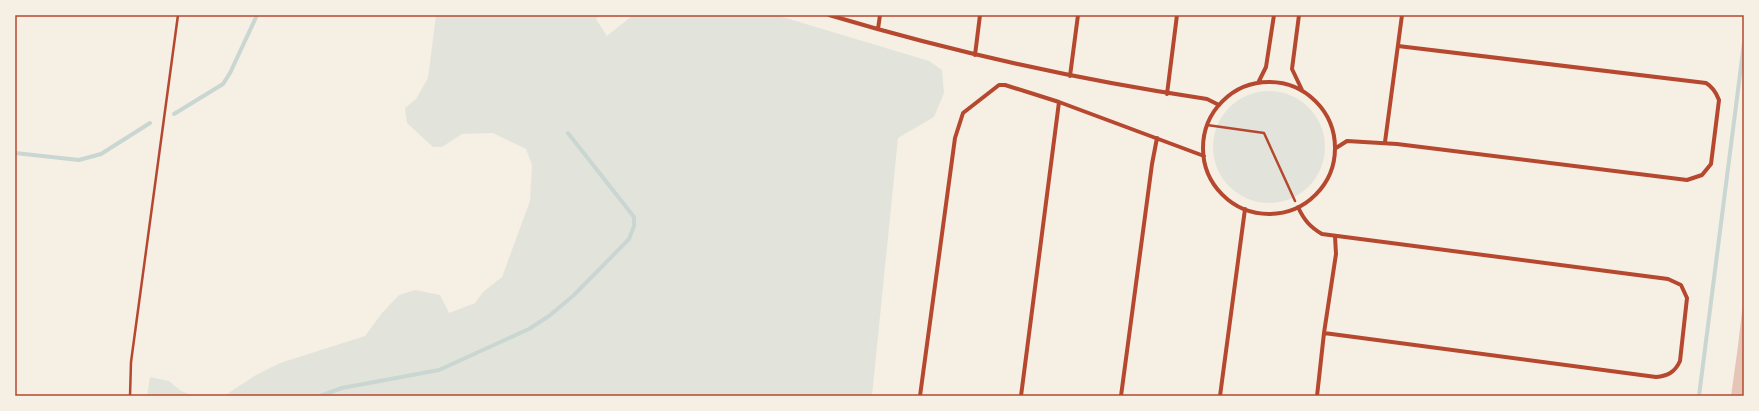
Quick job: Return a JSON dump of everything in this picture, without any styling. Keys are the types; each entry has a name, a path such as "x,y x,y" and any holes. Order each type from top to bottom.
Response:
{"street":[{"path":"829,15 975,55 1070,76 1167,94 1207,99 1219,105"},
{"path":"878,29 880,15"},
{"path":"975,55 980,15"},
{"path":"1070,76 1078,15"},
{"path":"1167,94 1177,15"},
{"path":"1258,83 1266,67 1274,15"},
{"path":"1299,15 1292,69 1302,90"},
{"path":"1385,142 1402,15"},
{"path":"1336,148 1347,141 1385,142 1687,180 1702,175 1711,164 1719,100 1717,93 1706,83 1398,46"},
{"path":"1281,82 1302,90 1316,101 1327,114 1332,125 1336,148 1333,166 1325,183 1318,192 1298,207 1277,213 1266,213 1245,209 1226,197 1218,189 1207,169 1204,156 1204,141 1207,125 1219,105 1236,91 1258,83 1281,82"},
{"path":"920,396 955,138 963,113 999,85 1005,85 1059,102 1204,156"},
{"path":"1021,396 1059,102"},
{"path":"1120,396 1152,164 1157,138"},
{"path":"1298,207 1303,218 1312,228 1322,234 1668,279 1680,285 1687,298 1680,361 1677,368 1664,377 1324,334"},
{"path":"1220,396 1245,209"},
{"path":"1318,396 1324,334 1336,254 1335,236"}],"lane":[{"path":"130,396 131,362 178,15"}],"path":[{"path":"1207,125 1264,133 1298,207"}],"shaded area":[{"path":"436,15 599,15 596,19 607,36 633,15 776,15 929,61 942,70 944,93 934,117 898,138 872,396 224,396 256,375 280,363 365,336 382,313 399,295 415,290 440,295 449,313 475,303 483,292 502,277 530,201 532,165 526,149 493,133 462,134 442,147 433,147 407,123 405,108 416,99 428,78"},
{"path":"1269,91 1290,95 1309,107 1321,126 1325,147 1321,168 1309,187 1290,199 1269,203 1248,199 1229,187 1217,168 1213,147 1217,126 1229,107 1248,95"},
{"path":"150,377 169,381 181,391 195,396 147,396"}],"building":[{"path":"1743,303 1744,396 1731,396 1738,346"}],"waterway":[{"path":"174,114 223,84 230,73 257,15"},
{"path":"1699,396 1744,43"},
{"path":"15,153 79,160 101,154 150,123"},
{"path":"320,396 342,388 439,370 529,329 549,316 574,295 629,239 634,226 634,217 568,133"}]}
